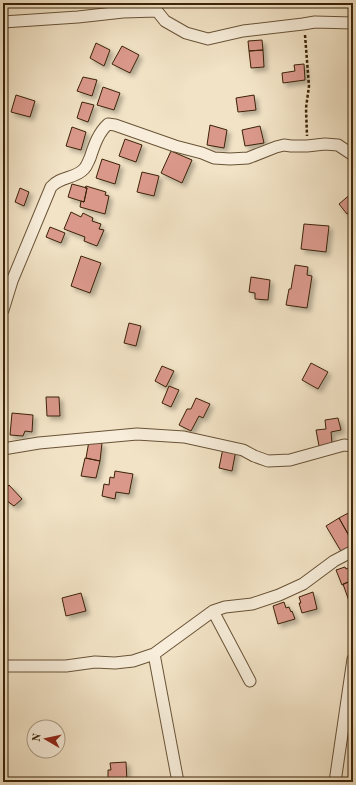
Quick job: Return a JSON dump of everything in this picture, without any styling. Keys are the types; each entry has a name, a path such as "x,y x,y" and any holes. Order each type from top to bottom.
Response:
{"street":[{"path":"3,22 78,17 123,12 160,5 165,21 186,33 208,39 243,30 315,22 353,23"},
{"path":"3,310 12,281 51,187 58,180 81,172 86,167 98,136 102,129 108,124 214,158 248,158 284,145 307,146 325,144 338,145 353,155"},
{"path":"3,449 39,443 137,434 184,437 243,450 268,461 290,460 344,446 353,446"},
{"path":"3,666 66,666 95,662 115,663 133,661 154,654 213,611 226,607 252,604 279,595 303,584 334,561 353,551"},
{"path":"213,611 250,681"},
{"path":"154,654 178,782"},
{"path":"335,782 351,688 353,659"}],"path":[{"path":"303,24 306,41 309,86 306,108 307,146"}],"building":[{"path":"262,40 263,50 249,51 248,41"},
{"path":"96,43 110,50 104,66 90,58"},
{"path":"122,46 139,55 130,73 112,64"},
{"path":"263,50 264,67 251,68 249,51"},
{"path":"304,64 305,80 283,83 282,73 295,71 294,65"},
{"path":"83,77 97,80 92,96 77,91"},
{"path":"103,87 120,93 114,110 97,105"},
{"path":"16,95 35,101 30,117 11,112"},
{"path":"254,95 256,110 238,112 236,98"},
{"path":"82,102 94,105 88,122 77,118"},
{"path":"210,125 227,130 224,148 207,145"},
{"path":"260,126 264,143 245,146 242,130"},
{"path":"72,127 86,132 81,150 66,146"},
{"path":"125,139 142,145 136,162 119,156"},
{"path":"171,151 192,160 182,183 161,173"},
{"path":"102,159 120,165 115,184 96,178"},
{"path":"142,172 159,176 154,196 137,192"},
{"path":"72,184 87,188 84,202 68,197"},
{"path":"86,186 106,192 105,195 109,196 105,214 80,207 81,201 84,202 87,188 85,188"},
{"path":"20,188 29,192 24,206 15,202"},
{"path":"353,192 353,210 347,214 339,204"},
{"path":"71,212 81,217 83,213 93,218 92,221 101,224 99,229 104,230 97,246 84,241 85,237 64,229"},
{"path":"304,224 329,226 326,252 301,249"},
{"path":"50,227 65,233 61,243 46,237"},
{"path":"81,256 101,263 90,293 71,286"},
{"path":"295,265 308,267 307,275 312,276 307,308 286,305 289,289 291,289"},
{"path":"251,277 270,280 268,300 255,299 255,293 249,292"},
{"path":"129,323 141,326 136,346 124,343"},
{"path":"311,363 328,372 318,389 302,380"},
{"path":"162,366 174,371 166,387 155,381"},
{"path":"169,386 179,390 171,407 162,403"},
{"path":"46,397 59,397 60,416 47,416"},
{"path":"196,398 210,404 203,418 199,416 191,431 179,425 187,409 191,409"},
{"path":"12,413 33,415 32,432 25,431 23,436 10,435"},
{"path":"338,418 341,430 331,432 332,443 319,446 316,430 326,429 325,420"},
{"path":"89,441 102,443 100,461 86,458"},
{"path":"223,448 236,450 232,471 219,468"},
{"path":"85,458 100,461 96,478 81,476"},
{"path":"115,471 133,474 129,494 116,492 115,499 102,496 104,484 109,485 110,477 114,478"},
{"path":"9,485 22,499 14,506 3,498 3,492"},
{"path":"352,511 353,512 353,543 339,518"},
{"path":"339,518 353,543 353,546 342,553 326,526"},
{"path":"353,566 353,580 342,585 336,570 345,567 346,569"},
{"path":"353,580 353,600 349,601 343,584"},
{"path":"313,592 317,609 302,613 299,597"},
{"path":"81,593 86,611 66,616 62,598"},
{"path":"284,602 286,608 289,607 291,612 292,611 295,619 278,624 273,606"},
{"path":"126,762 127,782 108,782 108,770 111,770 110,763"}]}
